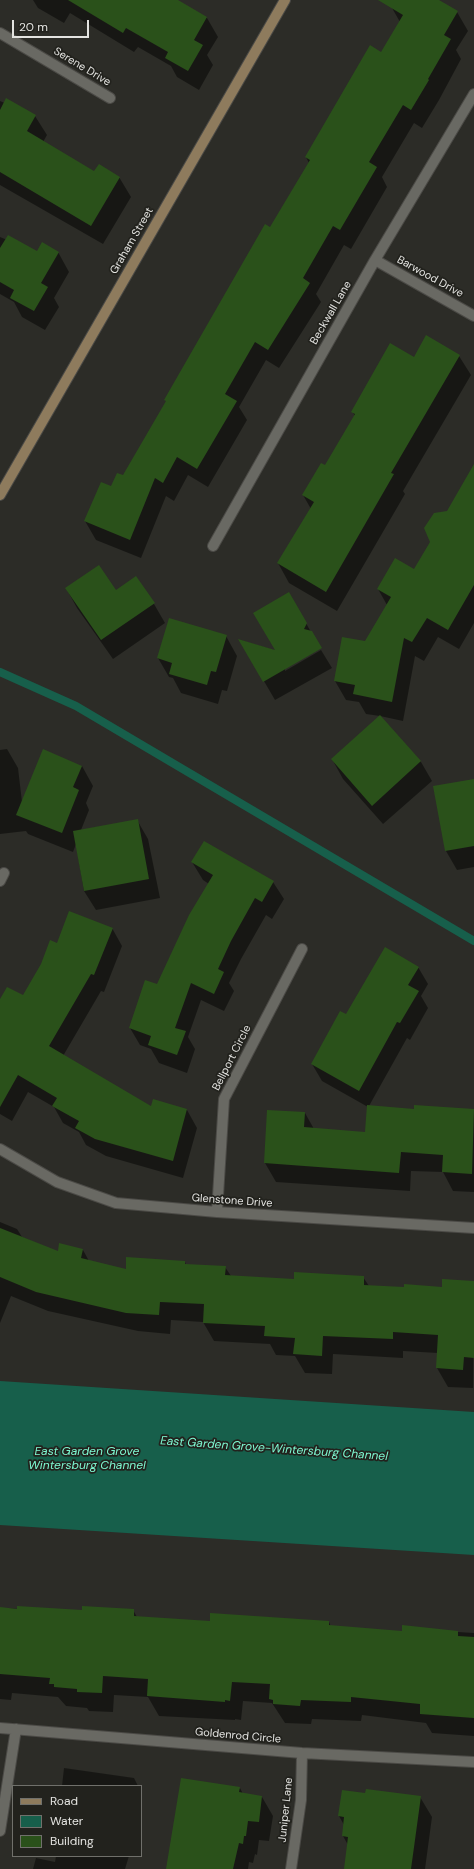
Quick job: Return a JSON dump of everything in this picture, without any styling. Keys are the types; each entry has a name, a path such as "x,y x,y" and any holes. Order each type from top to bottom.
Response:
{"street":[{"name":"Graham Street","path":"0,495 285,0"},
{"name":"Serene Drive","path":"0,33 110,98"},
{"name":"Beckwall Lane","path":"213,546 375,260 474,94"},
{"name":"Barwood Drive","path":"375,260 474,316"},
{"name":"Bellport Circle","path":"217,1212 224,1099 302,949"},
{"name":"Glenstone Drive","path":"0,1149 57,1182 116,1203 217,1212 474,1228"},
{"name":"Goldenrod Circle","path":"0,1728 302,1753 474,1762"},
{"path":"0,1831 16,1729"},
{"name":"Juniper Lane","path":"291,1869 301,1800 302,1753"}],"water":[{"name":"East Garden Grove Wintersburg Channel","path":"0,1381 474,1412 474,1555 0,1525"}],"building":[{"path":"68,0 178,0 207,17 194,40 203,45 188,71 165,58 168,52 126,28 123,33"},
{"path":"378,0 439,0 458,11 444,35 451,39 428,79 429,80 411,110 403,105 369,162 377,167 340,230 333,226 303,278 310,283 268,350 255,342 225,394 237,401 197,469 177,457 163,483 155,478 130,540 84,521 101,482 111,486 117,473 123,475 166,401 164,400 265,224 270,227 310,160 305,157 370,45 381,52 403,15"},
{"path":"6,98 36,115 27,131 94,171 99,164 120,177 91,226 0,172 0,110"},
{"path":"8,235 37,251 42,242 59,252 41,283 48,287 34,311 10,298 14,290 0,282 0,248"},
{"path":"426,335 460,355 391,473 394,474 326,592 277,563 314,502 302,495 321,463 325,465 355,414 351,412 390,343 414,357"},
{"path":"474,464 474,585 448,630 427,618 412,642 404,638 392,702 353,694 355,685 334,681 342,637 365,641 391,597 377,589 395,558 414,569 430,542 424,528 434,513 447,511"},
{"path":"99,565 116,590 136,576 155,603 101,640 65,588"},
{"path":"289,592 307,623 304,629 312,631 322,648 263,682 238,639 275,650 253,613"},
{"path":"169,618 227,635 216,672 211,671 207,685 169,674 172,663 157,658"},
{"path":"380,715 421,761 372,806 331,759"},
{"path":"43,749 82,766 73,787 79,790 62,833 16,815"},
{"path":"474,779 474,846 445,851 433,786"},
{"path":"138,819 149,879 84,891 73,831"},
{"path":"204,841 274,881 262,902 255,898 231,941 218,969 224,972 214,994 191,983 175,1028 186,1031 177,1055 148,1045 151,1036 129,1028 145,980 157,984 189,915 213,875 191,862"},
{"path":"69,911 113,928 94,975 91,974 49,1046 151,1106 153,1099 187,1109 173,1161 95,1139 75,1128 79,1121 52,1106 57,1098 18,1075 0,1107 0,999 7,987 23,995 41,964 50,940 57,943"},
{"path":"385,947 419,967 408,985 419,991 400,1023 397,1022 359,1091 311,1064 340,1011 346,1014"},
{"path":"367,1105 414,1109 414,1105 474,1109 472,1174 442,1172 443,1155 401,1152 399,1173 264,1163 267,1110 305,1112 304,1127 365,1132"},
{"path":"0,1228 58,1251 59,1243 83,1249 81,1258 126,1269 126,1257 185,1261 185,1264 226,1266 225,1275 294,1279 294,1272 364,1276 364,1285 404,1287 404,1284 442,1287 442,1279 474,1281 474,1358 464,1357 463,1370 436,1368 438,1335 393,1332 393,1339 323,1336 322,1356 293,1354 295,1338 264,1336 265,1326 203,1323 204,1304 160,1302 159,1315 126,1313 36,1292 0,1277"},
{"path":"17,1606 82,1610 82,1606 134,1609 134,1616 210,1621 210,1613 329,1621 329,1625 402,1631 402,1625 458,1631 458,1636 474,1637 474,1718 420,1714 420,1704 351,1697 351,1702 301,1700 300,1706 273,1704 273,1700 269,1699 270,1684 232,1682 230,1701 225,1700 225,1702 147,1696 148,1679 103,1676 102,1693 77,1692 77,1689 54,1687 54,1684 49,1684 50,1678 0,1674 0,1607 17,1609"},
{"path":"181,1778 240,1787 239,1792 262,1796 259,1822 248,1821 246,1836 244,1836 243,1844 239,1843 233,1869 166,1869"},
{"path":"366,1789 421,1796 411,1869 344,1869 348,1837 342,1836 344,1817 338,1816 342,1790 365,1793"}],"waterway":[{"path":"0,672 76,706 474,941"}],"water label":[{"name":"East Garden Grove-Wintersburg Channel","path":"274,1449"}]}
